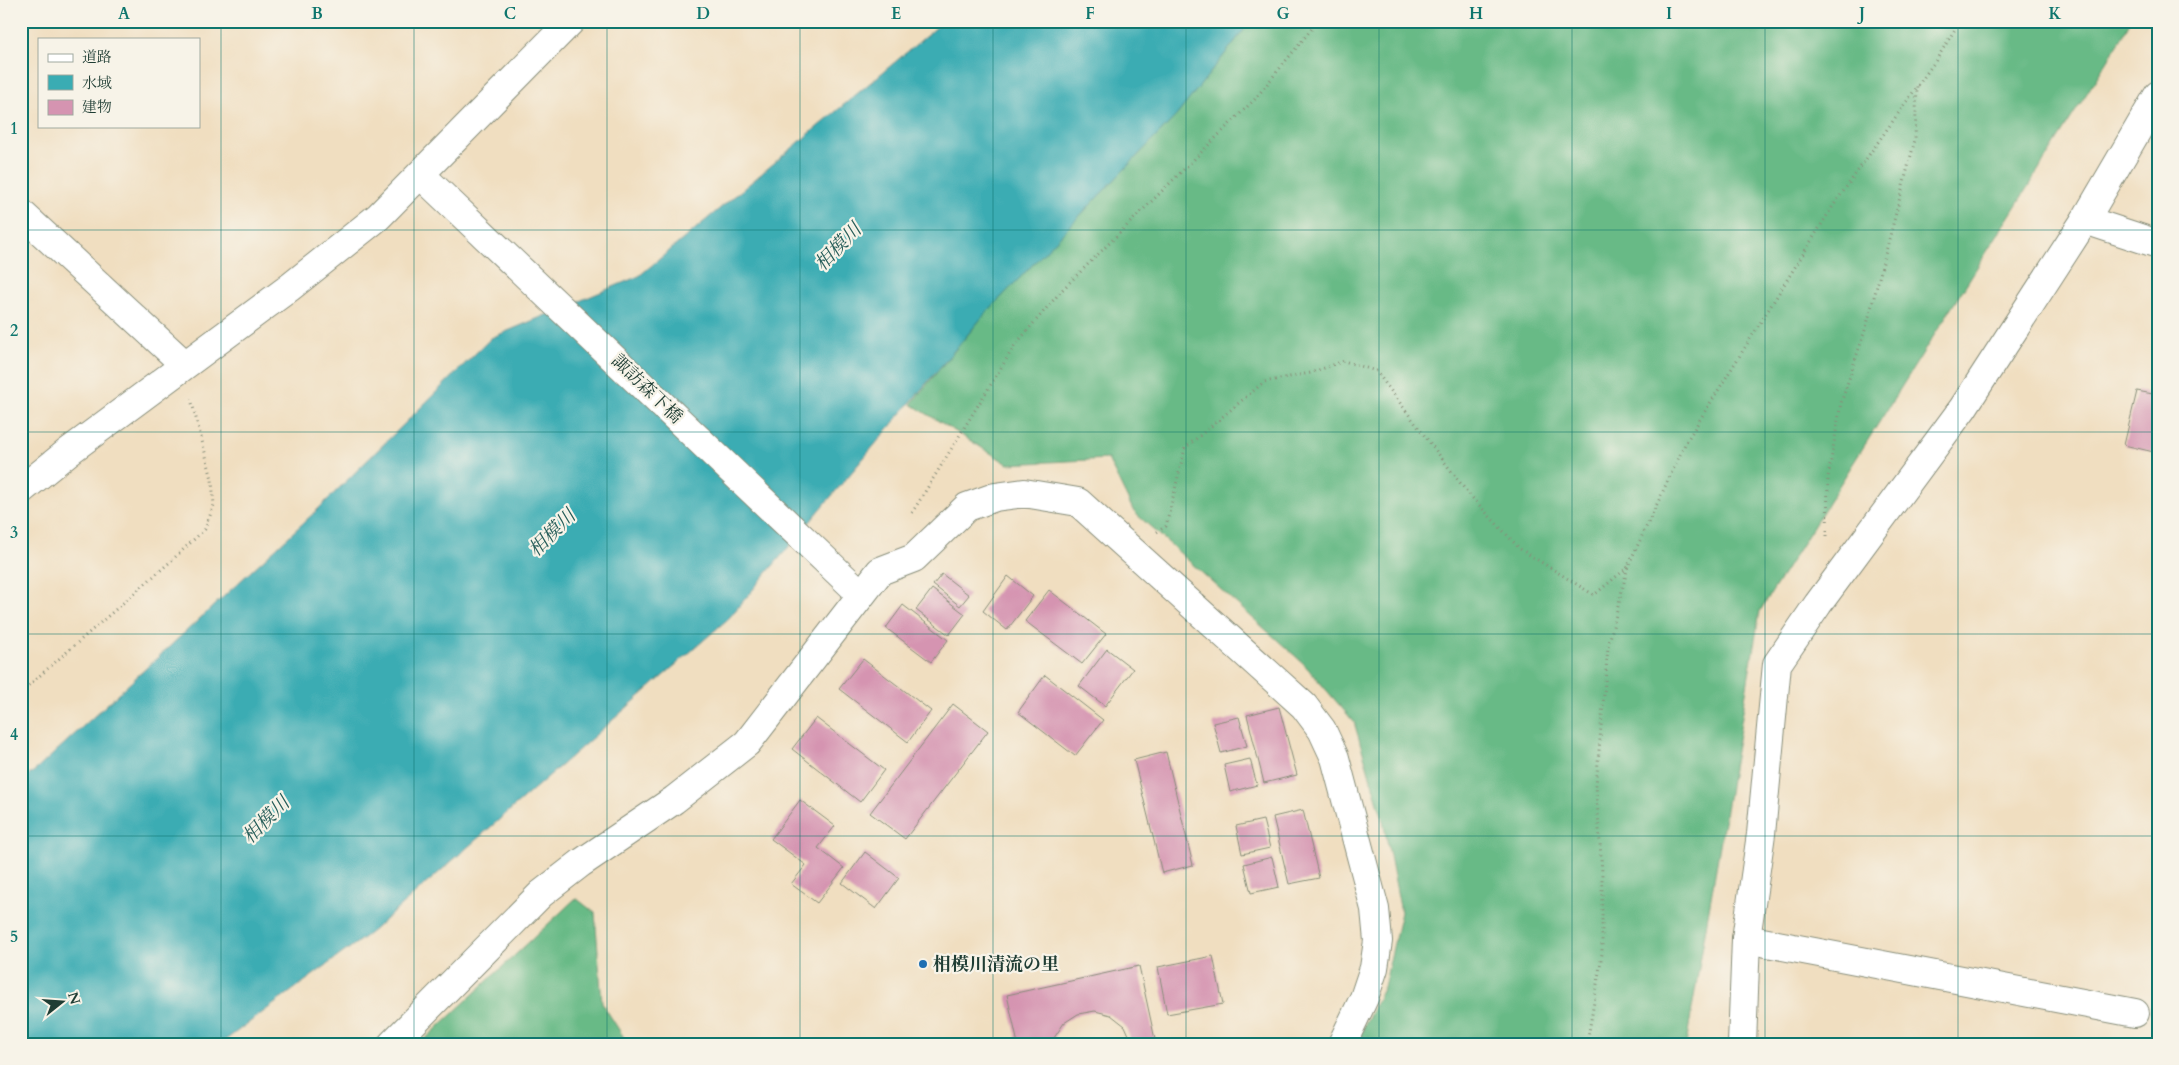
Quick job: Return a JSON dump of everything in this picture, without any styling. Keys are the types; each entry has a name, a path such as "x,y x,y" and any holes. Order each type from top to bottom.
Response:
{"street":[{"path":"21,490 184,364 289,288 378,217 571,21"},
{"path":"1742,1044 1746,939 1761,834 1777,664 1818,604 1963,408 2085,220 2158,95"},
{"name":"諏訪森下橋","path":"421,175 447,197 855,588"},
{"path":"21,214 184,364"},
{"path":"2085,220 2158,244"},
{"path":"392,1044 541,894 580,863 674,800 747,742 855,588 880,571 914,558 967,507 994,497 1024,493 1078,502 1304,706 1322,730 1335,758 1375,909 1378,941 1374,968 1364,998 1342,1044"},
{"path":"1746,939 2135,1013"}],"path":[{"path":"908,520 1015,345 1062,290 1255,99 1318,21"},
{"path":"1588,1044 1602,954 1602,872 1596,785 1608,647 1628,566 1686,442 1833,206 1960,21"},
{"path":"1827,541 1828,477 1841,403 1867,324 1915,140 1917,86"},
{"path":"1122,542 1142,542 1166,526 1185,448 1264,382 1310,373 1344,361 1376,371 1467,492 1520,550 1594,596 1628,566"},
{"path":"21,692 205,529 214,505 212,479 184,364"}],"green space":[{"path":"1251,21 2130,21 2123,36 1760,611 1686,1044 1355,1044 1384,987 1401,912 1383,820 1354,722 1303,663 1134,512 1108,459 1008,464 911,404 984,315 1176,116"},
{"path":"576,898 595,913 602,1003 628,1044 420,1044"}],"water":[{"name":"相模川","path":"944,21 1251,21 1176,116 984,315 729,618 370,933 220,1044 21,1044 21,781 38,768 315,512 491,338 639,276"}],"building":[{"path":"2137,391 2158,395 2158,453 2124,445"},
{"path":"942,574 969,595 960,606 933,585"},
{"path":"1008,576 1033,596 1007,630 983,611"},
{"path":"932,589 965,614 949,635 916,610"},
{"path":"1049,590 1106,634 1082,664 1025,621"},
{"path":"903,605 948,640 931,662 886,628"},
{"path":"1107,649 1133,669 1105,706 1079,686"},
{"path":"863,659 931,711 908,742 839,689"},
{"path":"1045,675 1103,720 1075,756 1018,712"},
{"path":"953,704 988,731 905,839 870,813"},
{"path":"1279,707 1297,775 1264,783 1247,715"},
{"path":"1239,717 1247,746 1221,753 1213,723"},
{"path":"816,718 884,770 860,802 792,749"},
{"path":"1166,752 1193,865 1162,873 1134,760"},
{"path":"1250,759 1257,785 1230,792 1224,765"},
{"path":"800,800 835,826 818,848 844,868 817,903 791,884 806,865 771,839"},
{"path":"1303,810 1319,878 1289,884 1273,817"},
{"path":"1263,820 1270,848 1242,854 1236,826"},
{"path":"865,852 899,878 876,909 842,883"},
{"path":"1272,857 1279,887 1251,893 1244,864"},
{"path":"1213,956 1223,1004 1167,1014 1158,967"},
{"path":"1139,966 1156,1044 1133,1044 1125,1026 1111,1015 1095,1011 1078,1014 1064,1023 1054,1038 1053,1044 1018,1044 1007,995"}],"place":[{"name":"相模川清流の里","path":"923,964"}]}
